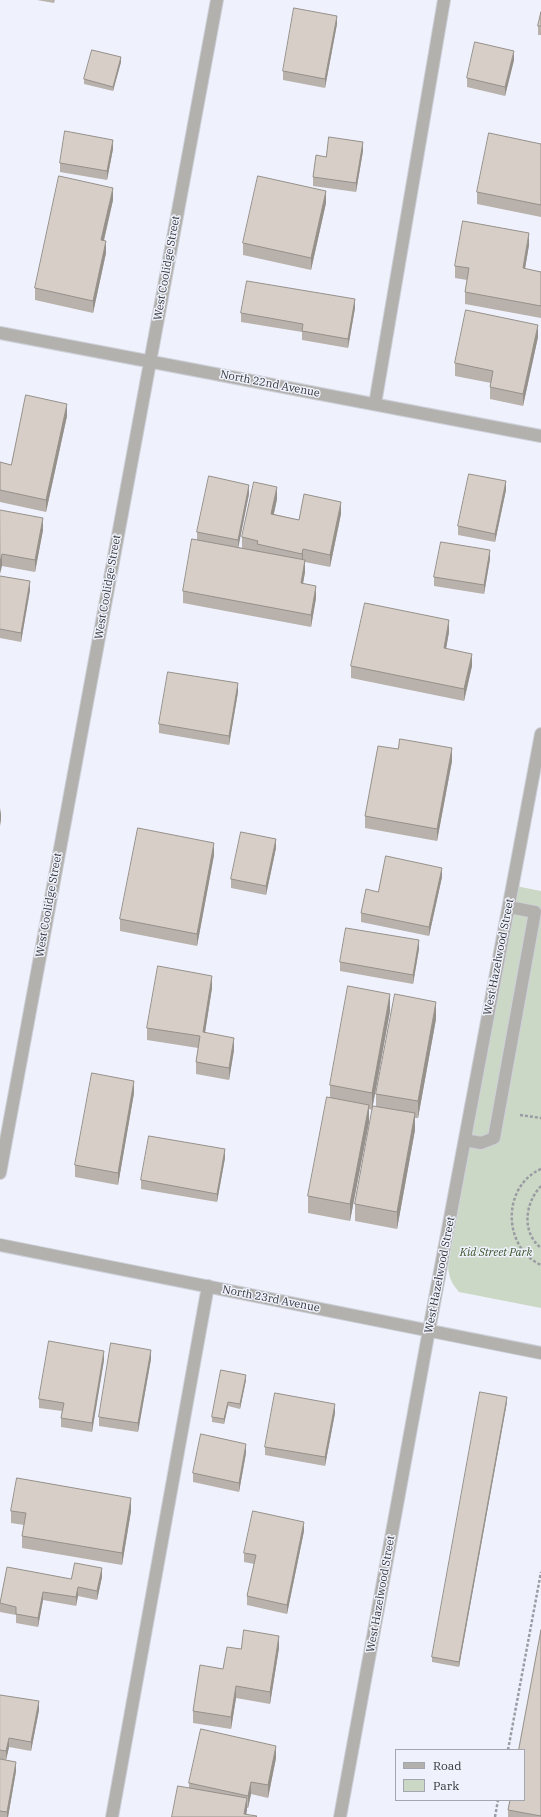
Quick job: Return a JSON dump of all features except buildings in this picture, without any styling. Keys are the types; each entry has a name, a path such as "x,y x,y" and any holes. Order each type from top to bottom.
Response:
{"street":[{"name":"West Coolidge Street","path":"0,1173 217,0"},
{"path":"375,404 444,0"},
{"name":"North 22nd Avenue","path":"0,332 541,436"},
{"name":"West Hazelwood Street","path":"340,1817 429,1330 541,734"},
{"path":"465,1140 481,1143 494,1138 535,912 509,907"},
{"name":"North 23rd Avenue","path":"0,1245 541,1353"},
{"path":"112,1817 208,1286"}],"path":[{"path":"541,1169 535,1171 522,1184 513,1201 511,1218 514,1235 522,1250 535,1263 541,1265"},
{"path":"541,1186 532,1197 528,1210 527,1223 531,1235 541,1248"},
{"path":"508,1749 541,1572"},
{"path":"495,1817 498,1801"}],"green space":[{"name":"Kid Street Park","path":"516,886 541,891 541,1308 459,1292 451,1281 448,1267"}]}
